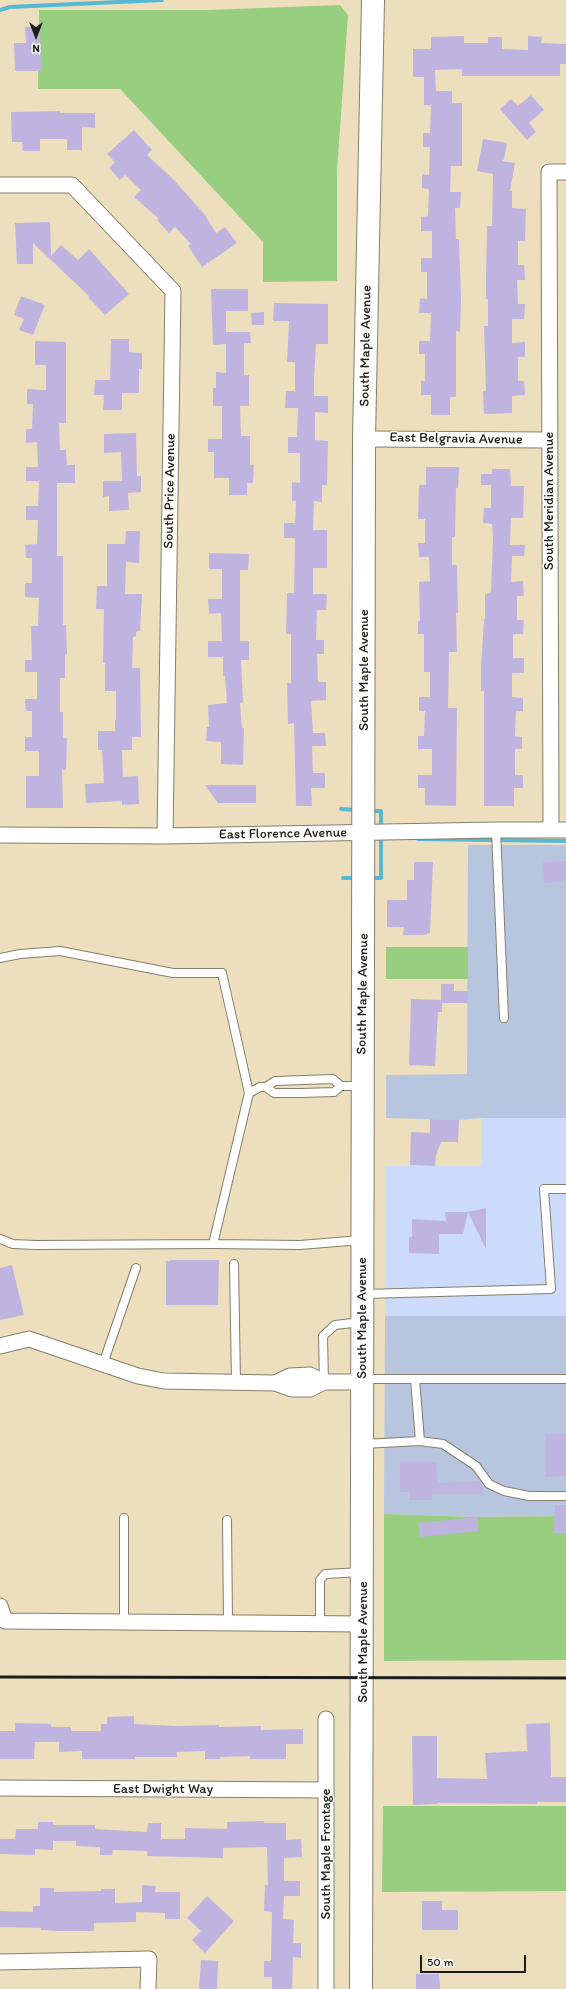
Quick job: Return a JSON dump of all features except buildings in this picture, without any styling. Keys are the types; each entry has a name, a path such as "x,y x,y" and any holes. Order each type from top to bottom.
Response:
{"main road":[{"name":"South Maple Avenue","path":"362,1989 362,1240 351,1086 365,832 364,438 373,0"}],"street":[{"name":"South Meridian Avenue","path":"551,830 548,440 549,172 566,172"},
{"name":"South Price Avenue","path":"0,185 72,185 173,292 166,836"},
{"name":"East Belgravia Avenue","path":"364,438 548,440"},
{"name":"East Florence Avenue","path":"0,835 166,836 566,830"},
{"path":"0,1346 29,1339 138,1376 164,1381 275,1383 290,1376 310,1375 324,1382 362,1380"},
{"path":"0,1606 5,1621 363,1624"},
{"name":"South Maple Frontage","path":"326,1719 326,1989"},
{"name":"East Dwight Way","path":"0,1788 326,1790"},
{"path":"0,1962 148,1959 148,1989"}],"lane":[{"path":"496,830 504,1018"},
{"path":"0,958 20,954 60,951 173,973 222,973 249,1093 213,1244"},
{"path":"249,1093 260,1087 266,1087 275,1081 332,1079 351,1086"},
{"path":"266,1087 274,1093 301,1093 334,1092 351,1086"},
{"path":"362,1294 551,1289 544,1189 566,1189"},
{"path":"0,1240 13,1244 36,1245 213,1244 300,1246 362,1240"},
{"path":"234,1264 236,1382"},
{"path":"103,1364 136,1268"},
{"path":"324,1382 323,1336 335,1325 362,1322"},
{"path":"415,1379 420,1441"},
{"path":"362,1380 566,1379"},
{"path":"362,1444 420,1441 443,1444 476,1466 489,1484 504,1491 529,1496 566,1496"},
{"path":"124,1518 124,1622"},
{"path":"227,1520 228,1623"},
{"path":"320,1623 320,1580 325,1574 363,1572"}],"shaded area":[{"path":"468,845 566,845 566,1118 482,1118 459,1120 386,1118 386,1075 467,1074"},
{"path":"482,1118 566,1118 566,1316 385,1316 385,1166 482,1166"},
{"path":"385,1316 566,1316 566,1516 477,1517 384,1514"}],"green space":[{"path":"340,5 348,15 337,171 337,281 263,282 263,242 120,89 38,89 39,10 209,10"},
{"path":"386,947 468,947 468,979 386,979"},
{"path":"384,1514 477,1517 566,1516 566,1660 384,1661"},
{"path":"383,1806 566,1806 566,1891 382,1892"}],"waterway":[{"path":"0,10 10,7 162,0"},
{"path":"341,809 357,810"},
{"path":"370,811 381,811 381,830"},
{"path":"370,878 381,878 381,838 384,838"},
{"path":"418,839 566,841"},
{"path":"343,878 357,878"}],"railway":[{"path":"0,1677 566,1678"}]}
